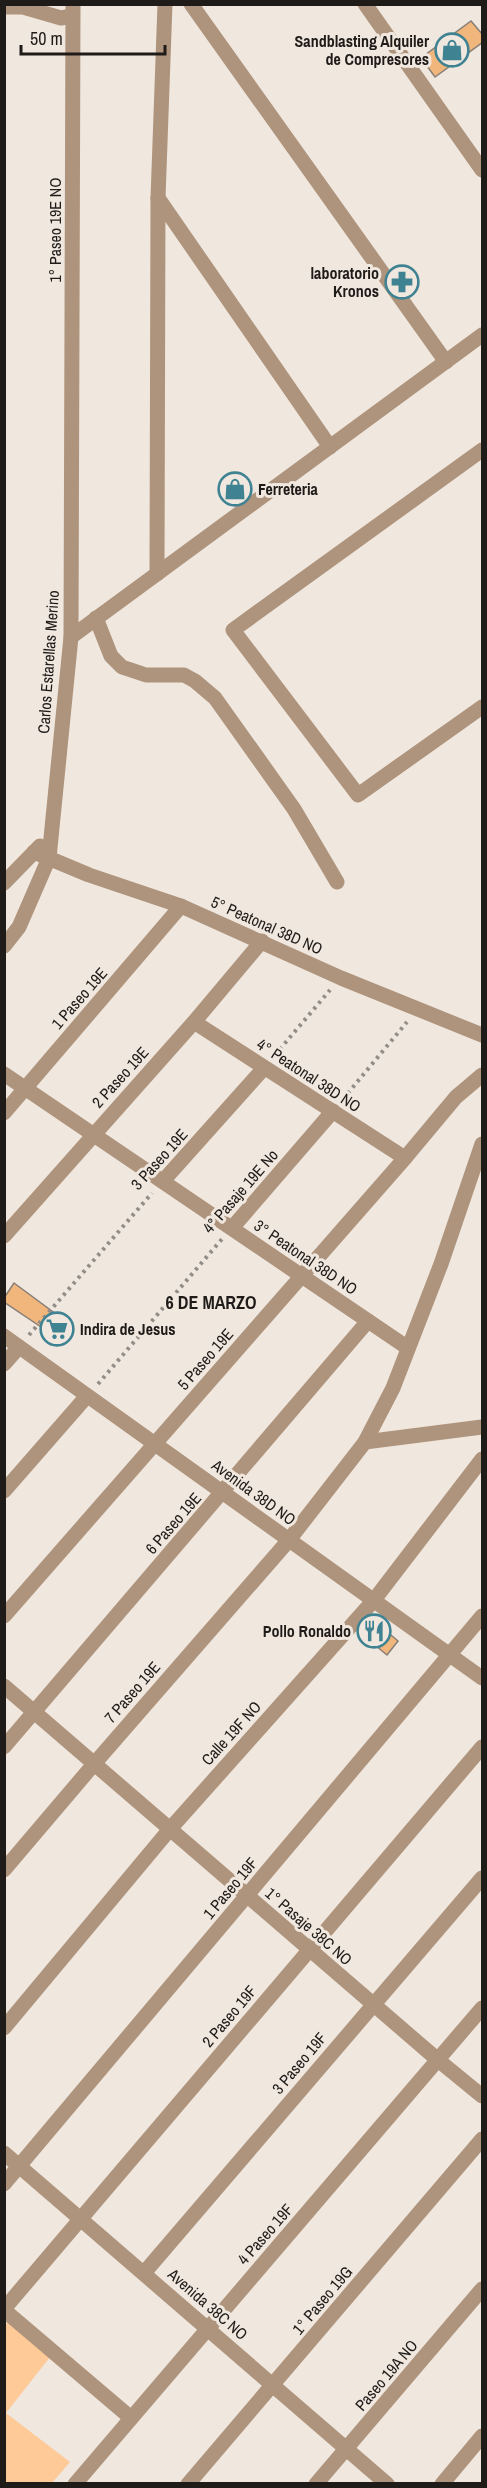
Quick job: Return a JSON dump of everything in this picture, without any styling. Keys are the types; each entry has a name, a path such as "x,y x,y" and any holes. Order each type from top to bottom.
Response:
{"street":[{"path":"158,574 158,198 165,4"},
{"path":"190,4 446,362"},
{"path":"365,4 483,170"},
{"path":"4,7 23,7 61,18 72,10"},
{"name":"1° Paseo 19E NO","path":"72,10 73,455"},
{"path":"158,198 330,447"},
{"path":"72,637 483,335"},
{"path":"483,450 232,630 358,795 483,707"},
{"name":"Carlos Estarellas Merino","path":"4,946 19,927 49,858 72,637 73,455"},
{"path":"96,618 111,656 122,667 146,675 184,675 215,698 294,809 337,882"},
{"path":"4,883 11,872 50,835"},
{"name":"5° Peatonal 38D NO","path":"34,852 89,875 181,906 341,978 483,1035"},
{"path":"11,872 40,879"},
{"name":"1 Paseo 19E","path":"4,1113 181,906"},
{"name":"2 Paseo 19E","path":"4,1236 194,1023 262,941"},
{"name":"4° Peatonal 38D NO","path":"194,1023 405,1158"},
{"name":"3 Paseo 19E","path":"163,1181 264,1068"},
{"name":"3° Peatonal 38D NO","path":"4,1074 408,1348"},
{"name":"5 Paseo 19E","path":"4,1616 456,1097 477,1077 483,1075"},
{"name":"4° Pasaje 19E No","path":"232,1228 333,1111"},
{"name":"7 Paseo 19E","path":"4,1870 290,1540 365,1442 393,1388 441,1264 483,1144"},
{"name":"6 Paseo 19E","path":"4,1747 368,1321"},
{"name":"Avenida 38D NO","path":"4,1336 483,1678"},
{"path":"4,1364 19,1347"},
{"path":"4,1491 87,1395"},
{"path":"365,1442 483,1427"},
{"name":"Calle 19F NO","path":"4,2028 170,1829 374,1600 483,1459"},
{"name":"1 Paseo 19F","path":"4,2184 483,1616"},
{"name":"1° Pasaje 38C NO","path":"4,1686 373,2005 483,2096"},
{"name":"2 Paseo 19F","path":"4,2310 483,1747"},
{"name":"3 Paseo 19F","path":"144,2273 483,1878"},
{"name":"4 Paseo 19F","path":"75,2484 483,2008"},
{"name":"1° Paseo 19G","path":"188,2484 483,2139"},
{"name":"Avenida 38C NO","path":"4,2153 387,2484"},
{"name":"Paseo 19A NO","path":"316,2484 483,2289"},
{"path":"4,2310 131,2418"},
{"path":"442,2484 483,2436"}],"path":[{"path":"264,1068 341,978"},
{"path":"333,1111 418,1010"},
{"name":"3 Paseo 19E","path":"19,1347 163,1181"},
{"name":"4° Pasaje 19E No","path":"87,1395 232,1228"}],"shaded area":[{"path":"8,2322 50,2357 6,2413 70,2462 52,2483 5,2484 4,2326"}],"building":[{"name":"Sandblasting Alquiler de Compresores","path":"471,21 483,35 483,42 435,77 421,58"},
{"path":"14,1283 72,1326 60,1344 42,1331 44,1329 4,1302 4,1298"},
{"path":"371,1618 398,1641 387,1655 359,1632"}],"place":[{"name":"Sandblasting Alquiler de Compresores","path":"452,50"},
{"name":"laboratorio Kronos","path":"402,282"},
{"name":"Ferreteria","path":"235,489"},
{"name":"Indira de Jesus","path":"57,1329"},
{"name":"Pollo Ronaldo","path":"374,1631"}],"district":[{"name":"6 DE MARZO","path":"211,1302"}]}
